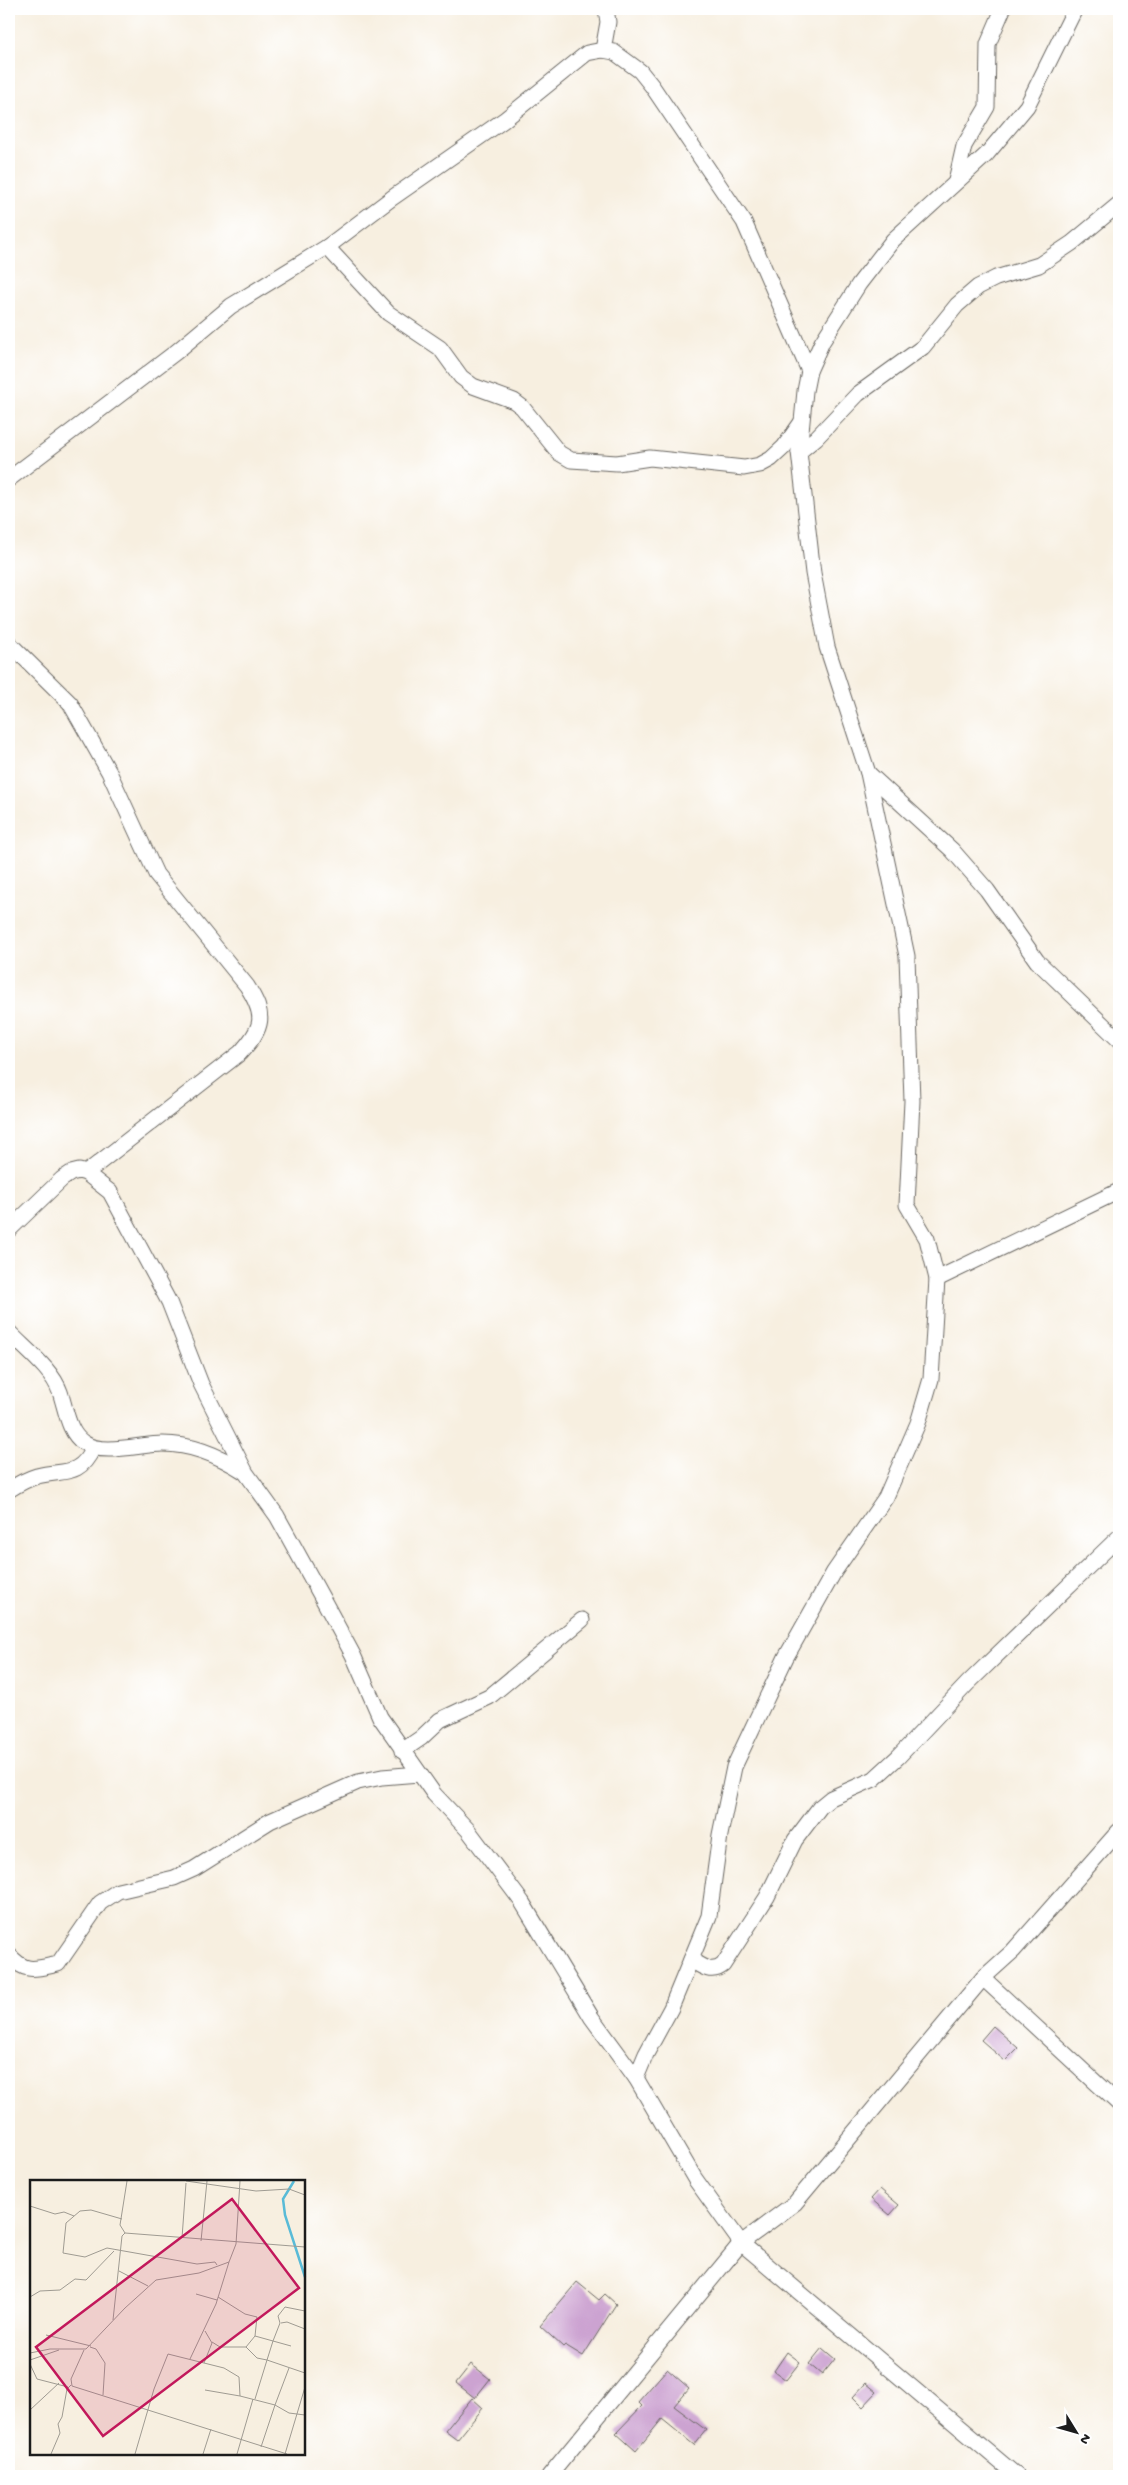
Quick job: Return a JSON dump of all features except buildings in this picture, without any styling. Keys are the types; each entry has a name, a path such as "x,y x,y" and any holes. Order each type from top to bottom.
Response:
{"street":[{"path":"956,181 964,146 987,107 988,44 1003,9"},
{"path":"636,2078 646,2054 671,2008 709,1916 720,1835 734,1767 786,1657 834,1572 886,1497 918,1423 931,1380 937,1279 927,1239 907,1205 912,1101 907,956 868,773 827,648 813,573 799,452 800,423 809,371 827,334 864,277 893,240 986,155 1027,106 1075,9"},
{"path":"603,50 611,11"},
{"path":"9,479 176,352 231,306 327,247 392,198 504,120 587,53 603,50 614,52 640,71 744,222 809,371"},
{"path":"799,452 816,438 858,394 923,347 957,305 978,286 996,278 1039,265 1072,243 1119,204"},
{"path":"327,247 388,313 440,348 461,377 473,386 514,401 522,407 559,453 571,460 617,462 650,458 744,468 760,465 771,459 784,447 800,423"},
{"path":"9,642 70,703 109,772 156,874 247,986 257,1003 260,1020 257,1034 240,1053 86,1173"},
{"path":"868,773 952,850 987,890 1037,961 1119,1040"},
{"path":"9,1230 62,1179 71,1173 86,1173 110,1192 123,1213 149,1267 169,1302 200,1384 246,1473 277,1516 353,1656 380,1717 434,1794 468,1830 522,1902 592,2018 636,2078 695,2179 741,2243 1017,2476"},
{"path":"937,1279 1119,1191"},
{"path":"9,1332 51,1375 60,1390 73,1431 78,1439 93,1448 102,1450 163,1444 178,1445 199,1449 224,1459 246,1473"},
{"path":"9,1490 39,1476 78,1468 88,1458 93,1448"},
{"path":"691,1960 711,1970 718,1969 724,1965 767,1897 795,1840 820,1807 831,1798 874,1779 898,1757 968,1682 1119,1536"},
{"path":"402,1750 421,1738 440,1720 489,1697 582,1620"},
{"path":"9,1955 20,1966 29,1969 58,1964 100,1903 118,1891 174,1878 194,1869 270,1821 358,1782 382,1777 419,1774"},
{"path":"549,2476 741,2243 795,2203 984,1978 1013,1951 1118,1837"},
{"path":"984,1978 1119,2104"}]}
